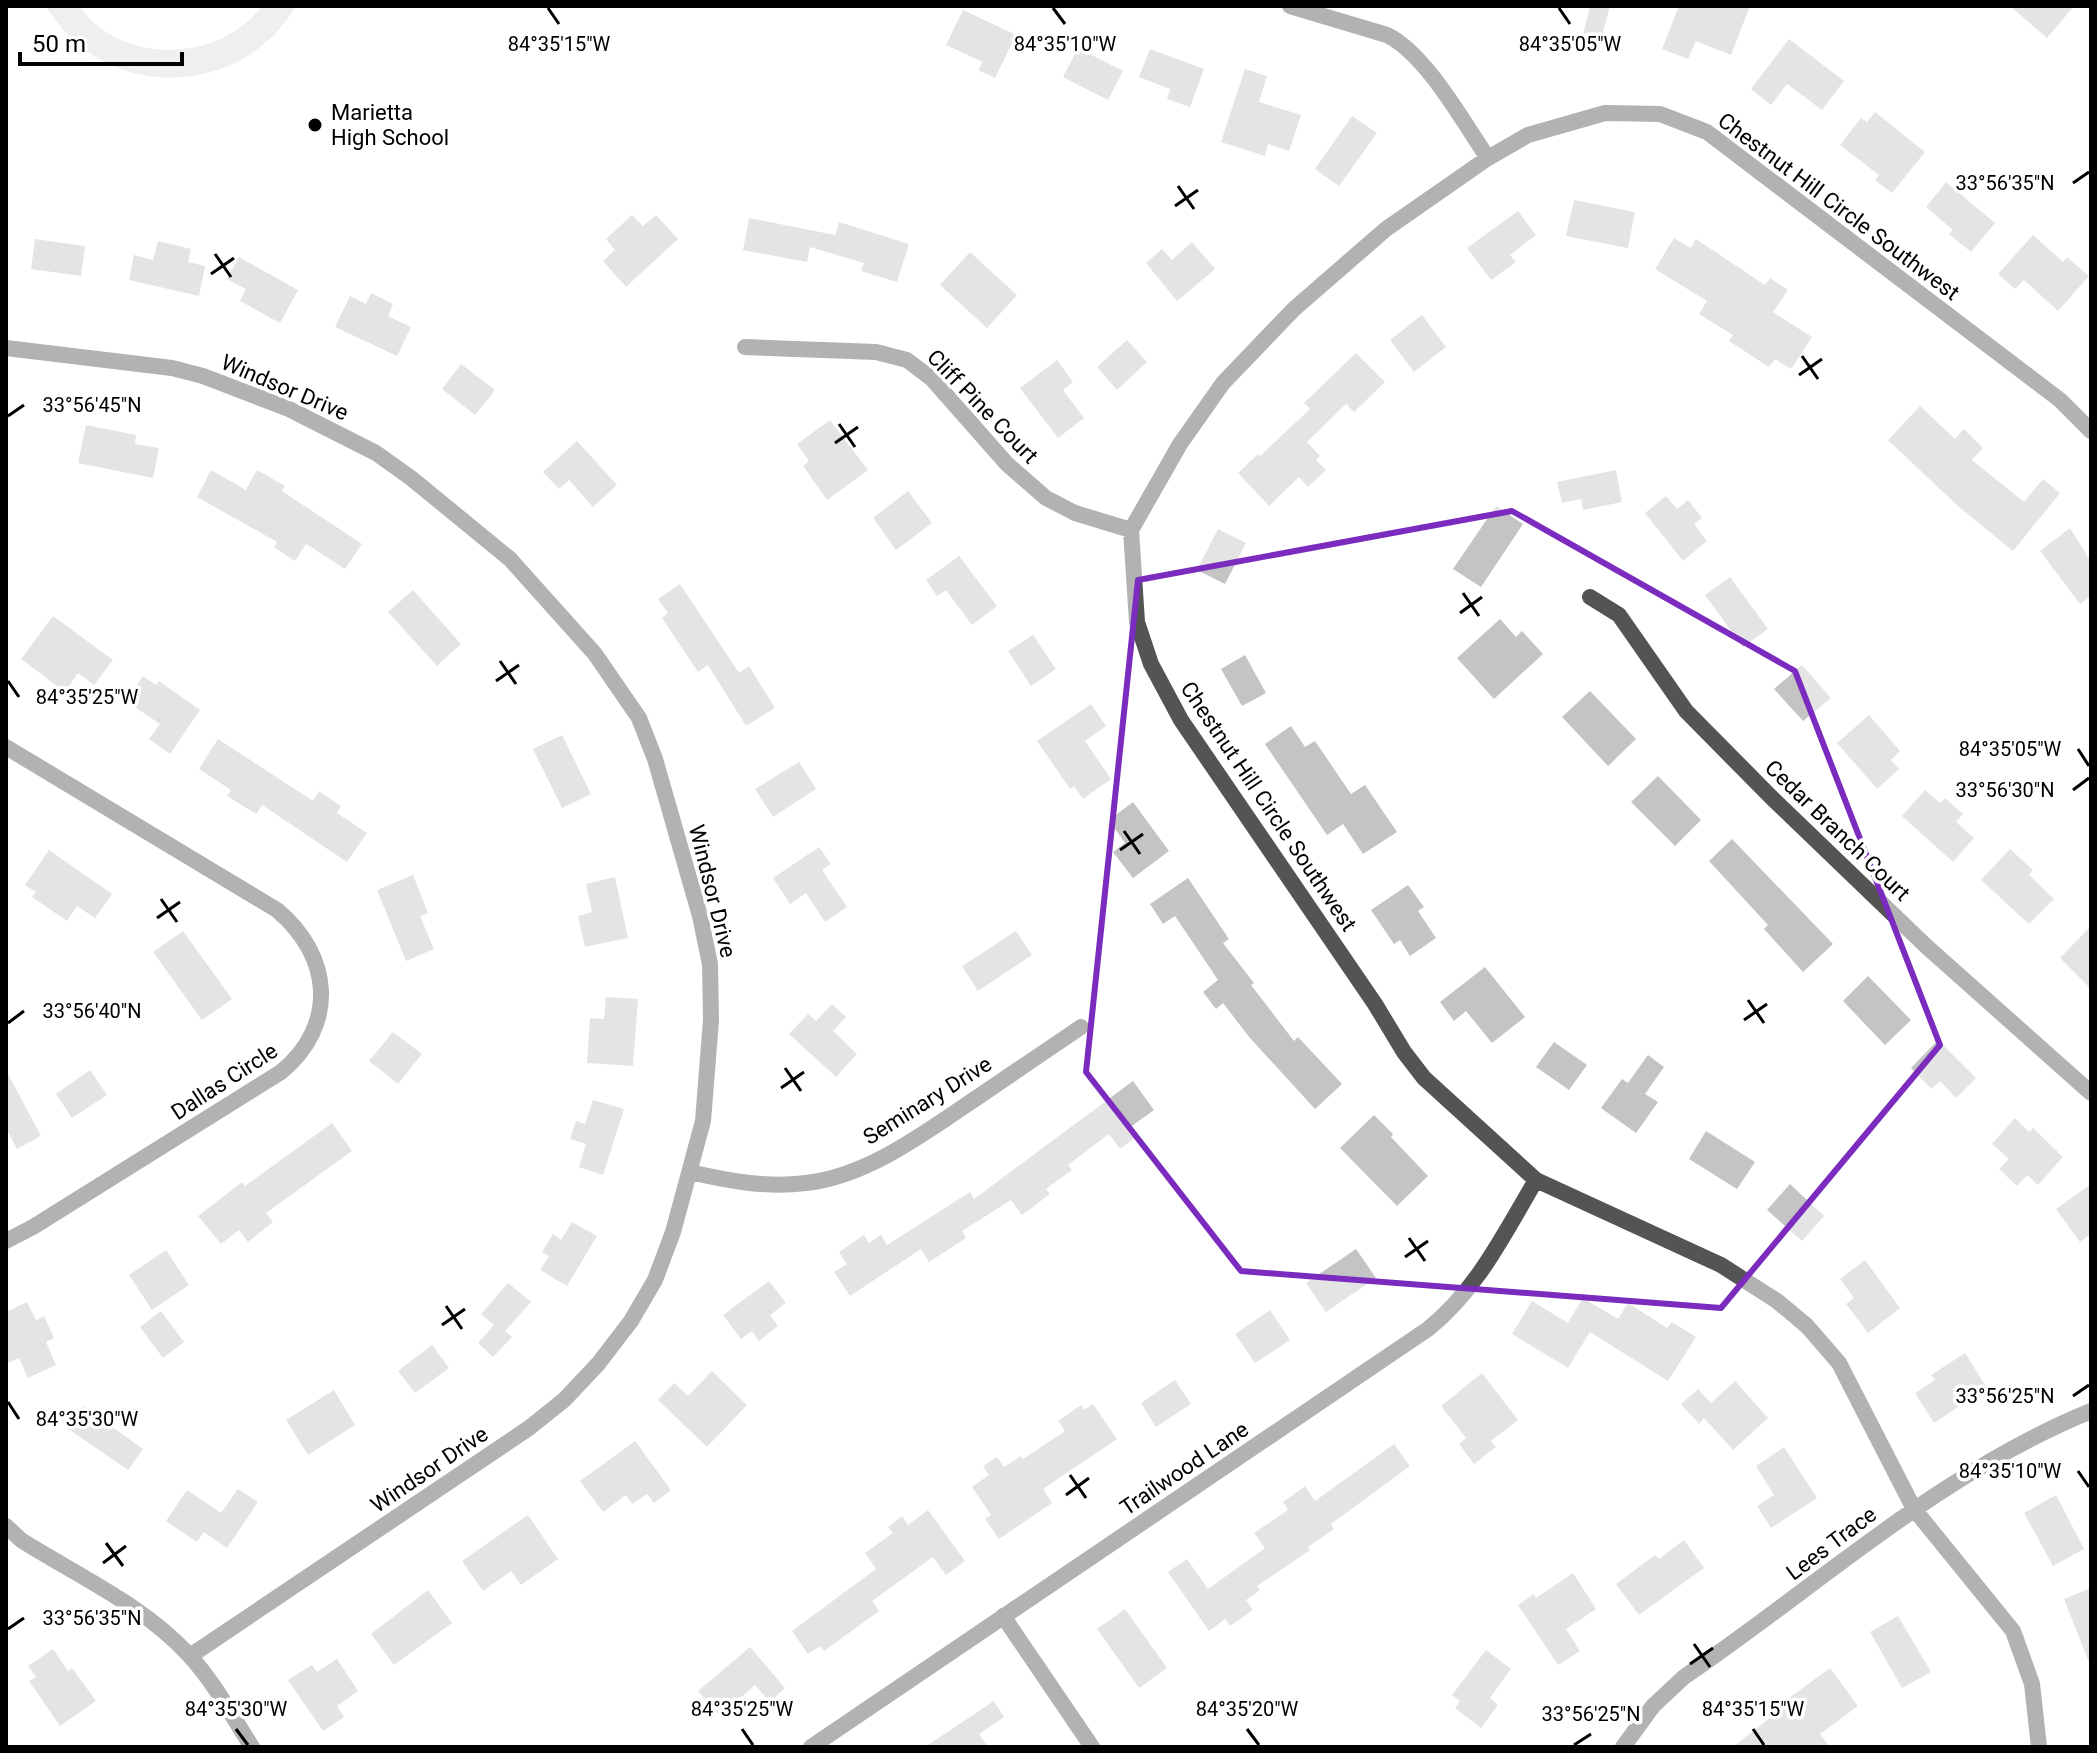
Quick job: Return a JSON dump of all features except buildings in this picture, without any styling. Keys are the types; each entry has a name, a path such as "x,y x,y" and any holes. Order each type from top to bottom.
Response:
{"street":[{"path":"1290,6 1401,42 1423,65 1488,158"},
{"name":"Chestnut Hill Circle Southwest","path":"2039,1747 2032,1684 2013,1631 1914,1509 1839,1363 1807,1326 1777,1301 1721,1265 1536,1180 1424,1078 1404,1052 1375,1004 1181,720 1151,664 1137,622 1131,530 1197,420 1223,383 1294,309 1386,229 1488,158 1528,135 1605,113 1660,114 1707,132 2060,400 2091,431"},
{"name":"Cliff Pine Court","path":"745,347 876,352 907,360 932,379 1007,464 1046,498 1075,513 1131,530"},
{"name":"Windsor Drive","path":"6,348 172,368 249,393 336,431 376,453 510,559 595,654 639,718 655,759 700,916 710,964 711,1020 703,1121 673,1232 655,1280 631,1321 598,1364 564,1400 516,1437 190,1656"},
{"name":"Cedar Branch Court","path":"1590,597 1619,615 1686,711 1771,797 1926,946 2091,1093"},
{"name":"Dallas Circle","path":"6,747 277,910 292,922 312,950 321,999 318,1020 308,1043 296,1060 281,1072 6,1241"},
{"name":"Seminary Drive","path":"690,1172 736,1182 778,1185 809,1183 849,1172 931,1129 1081,1027"},
{"name":"Trailwood Lane","path":"811,1747 1446,1315 1491,1257 1536,1180"},
{"name":"Lees Trace","path":"1623,1747 1653,1706 1684,1677 1914,1509 2020,1443 2091,1411"},
{"path":"6,1526 21,1540 137,1610 190,1656 252,1747"},
{"path":"1003,1616 1092,1747"}],"highlighted area":[{"path":"1512,511 1795,671 1940,1045 1721,1308 1241,1271 1086,1072 1138,580"}],"shaded area":[{"path":"46,6 79,6 97,26 120,39 144,47 170,50 197,47 221,38 244,25 262,6 296,6 271,37 241,60 207,73 171,78 135,73 101,60 71,37"}],"place":[{"name":"Marietta High School","path":"315,125"}]}
